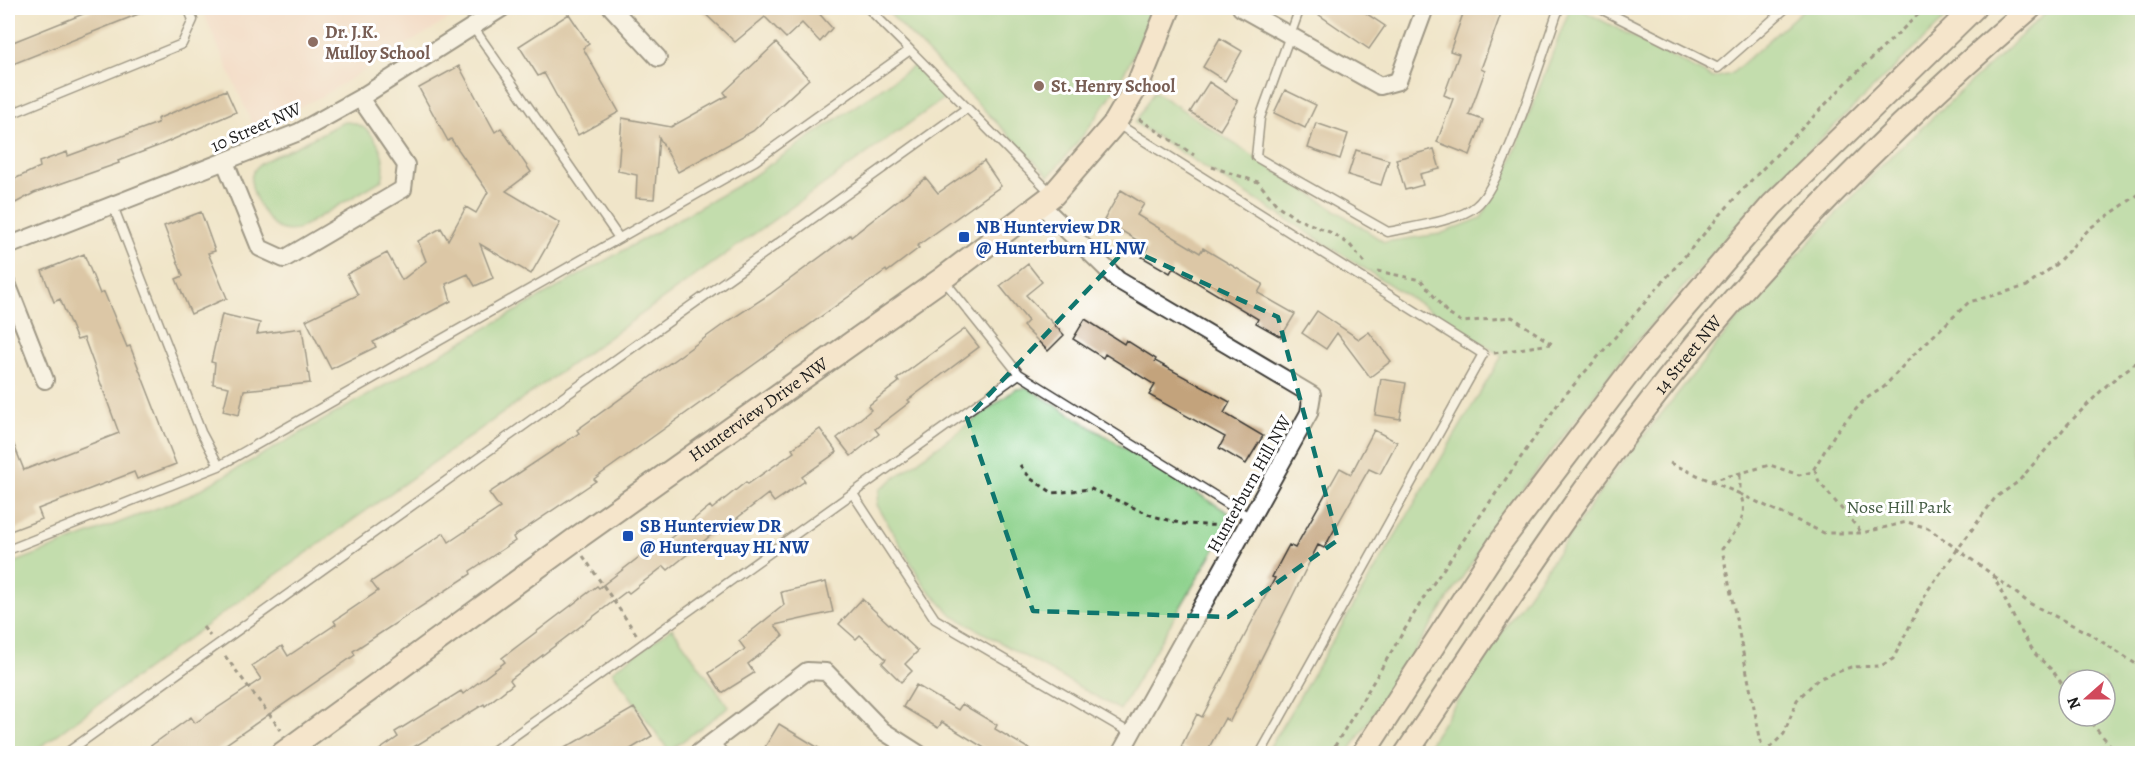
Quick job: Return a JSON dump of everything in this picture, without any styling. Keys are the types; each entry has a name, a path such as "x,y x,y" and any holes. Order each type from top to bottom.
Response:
{"main road":[{"name":"Hunterview Drive NW","path":"287,749 563,548 942,279 1047,200 1119,116 1139,82 1169,8"},
{"name":"14 Street NW","path":"1364,753 1500,543 1635,365 1772,205 1974,8"},
{"name":"14 Street NW","path":"1406,753 1544,546 1638,421 1729,306 1804,222 1876,151 2030,8"}],"street":[{"name":"10 Street NW","path":"8,246 299,132 360,98 502,8"},
{"path":"612,8 658,58"},
{"path":"1241,8 1380,86 1398,81 1425,8"},
{"path":"225,162 260,248 284,259 403,189 406,165 360,98"},
{"name":"Hunterburn Hill NW","path":"1047,200 1118,280 1312,395 1309,413 1250,523 1120,753"},
{"path":"8,286 45,380"},
{"path":"697,753 719,747 807,671 826,672 883,731 919,753"}],"lane":[{"path":"8,115 182,44 193,20 188,8"},
{"path":"868,8 967,108 1047,200"},
{"path":"1300,8 1260,118 1256,157 1388,232 1436,223 1476,207 1497,177 1559,8"},
{"path":"1599,8 1718,68 1786,8"},
{"path":"473,27 619,238"},
{"path":"8,550 219,466 755,161 910,50"},
{"path":"65,753 967,108"},
{"path":"1119,116 1483,354 1260,753"},
{"path":"113,206 201,432 219,466"},
{"path":"942,279 1019,374 1250,523"},
{"path":"489,753 1019,374"},
{"path":"853,494 935,619 1132,734"}],"path":[{"path":"1119,116 1200,159"},
{"path":"1209,166 1258,182 1277,205 1295,218 1332,233 1350,245 1369,265"},
{"path":"1711,481 1771,465 1799,475 1807,475 1814,470 1820,455 1836,432 1864,400 1884,387 1969,302 2027,286 2054,266 2090,228 2142,192"},
{"path":"1375,270 1421,280 1448,314 1462,322 1512,317 1552,344 1483,354"},
{"path":"1763,753 1784,734 1797,700 1818,679 1851,667 1881,666 1893,659 1928,590 1995,498 2018,482 2108,384 2142,358"},
{"path":"1670,463 1824,533 1862,533 1907,522 1928,528 2029,603 2090,634 2142,668"},
{"path":"1020,465 1031,479 1053,493 1091,489 1153,516 1183,524 1250,523"},
{"path":"1814,470 1819,482 1862,533"},
{"path":"1740,475 1740,494 1745,505 1742,522 1722,549 1763,753"},
{"path":"588,564 643,643"},
{"path":"1993,575 2019,628 2036,655 2057,677"},
{"path":"203,627 287,749"},
{"path":"2096,728 2118,753"}],"highlighted area":[{"path":"1127,248 1278,317 1338,540 1228,617 1033,611 967,418"}],"shaded area":[{"name":"Dr. J.K. Mulloy School","path":"201,8 467,8 321,97 254,128"}],"green space":[{"name":"St. Henry School","path":"884,8 1153,8 1134,54 1110,97 1082,137 1049,176"},
{"path":"1570,8 1578,8 1713,78 1731,74 1805,8 1956,8 1761,197 1623,357 1499,521 1348,753 1266,753 1502,356 1135,123 1154,91 1384,242 1440,234 1481,218 1505,177"},
{"name":"Nose Hill Park","path":"2051,8 2142,8 2142,753 1423,753 1508,623 1613,474 1736,321 1886,161"},
{"path":"917,64 946,97 245,597 32,753 8,753 8,565 189,496 744,182"},
{"path":"343,122 362,127 376,141 383,160 382,180 297,230 281,230 271,222 256,198 251,177 254,170 269,159"},
{"path":"1028,388 1234,516 1120,710 953,616 924,585 877,505 880,489 1016,389"},
{"path":"672,628 729,707 669,751 612,671"}],"building":[{"path":"98,8 151,9 8,66 8,44"},
{"path":"699,8 818,8 816,10 832,28 820,42 802,23 786,38 765,17 735,42"},
{"path":"1309,8 1358,8 1385,26 1369,49"},
{"path":"1465,8 1503,8 1481,69 1485,71 1469,115 1483,120 1470,155 1437,142 1453,99 1444,95 1459,54 1450,51"},
{"path":"569,14 589,44 583,48 619,112 578,135 544,73 538,76 519,46"},
{"path":"1220,38 1242,51 1225,81 1203,67"},
{"path":"776,43 809,79 753,131 678,172 659,137 654,199 636,198 637,175 618,171 622,118 671,127 727,96 724,92"},
{"path":"459,66 495,132 501,128 531,172 506,191 560,223 531,274 480,244 493,278 475,286 468,274 446,284 451,301 373,342 376,347 331,369 306,320 358,295 347,274 387,253 402,280 426,261 418,241 441,228 448,240 466,207 476,213 488,192 451,139 448,141 419,88"},
{"path":"1209,82 1238,101 1220,130 1190,112"},
{"path":"226,90 236,112 118,161 119,163 34,193 8,207 8,182 40,167 39,162 67,152 68,156 158,123 157,119"},
{"path":"1285,90 1316,105 1305,128 1274,113"},
{"path":"1316,123 1348,134 1340,159 1308,148"},
{"path":"1434,149 1440,169 1420,174 1423,185 1405,190 1396,159"},
{"path":"1356,150 1389,160 1381,185 1348,175"},
{"path":"984,161 1001,186 917,246 919,248 887,272 886,270 594,479 596,481 513,537 515,541 470,571 471,574 353,651 355,655 213,753 141,753 191,717 195,723 261,679 252,666 282,646 288,656 336,624 334,621 378,591 371,582 444,533 449,542 500,508 489,493 579,433 577,430 724,324 770,294 850,235 851,237 926,178 938,193"},
{"path":"1121,190 1144,204 1137,215 1200,253 1203,248 1263,284 1258,293 1295,314 1281,337 1256,323 1258,319 1173,268 1170,273 1142,257 1148,247 1104,220"},
{"path":"201,212 215,251 208,253 227,298 191,314 176,279 183,276 164,226"},
{"path":"84,254 100,294 104,292 127,347 130,346 176,464 137,479 134,472 38,509 42,519 8,532 8,430 24,470 119,433 84,338 77,340 60,299 54,302 42,271"},
{"path":"1028,264 1042,282 1026,295 1064,335 1048,351 1023,326 1028,321 1000,286"},
{"path":"1317,311 1359,339 1369,332 1391,361 1370,377 1337,333 1326,349 1302,333"},
{"path":"222,314 260,323 257,334 302,328 310,383 244,390 239,415 223,411 229,387 213,384 215,363 211,362"},
{"path":"1085,319 1124,344 1126,340 1156,359 1155,361 1230,402 1224,413 1263,436 1246,464 1219,448 1225,437 1149,395 1155,385 1105,354 1103,358 1073,339"},
{"path":"965,329 979,347 908,400 910,402 875,429 879,434 851,456 837,438 871,410 868,406 899,382 897,379"},
{"path":"1381,379 1406,383 1400,419 1375,415"},
{"path":"820,429 837,452 802,477 805,481 774,502 768,494 732,522 731,519 668,570 664,566 629,593 627,591 510,680 513,684 485,706 484,704 404,753 375,753 398,737 395,732 461,691 463,694 505,662 502,658 597,586 599,588 643,554 646,558 710,506 712,509 746,482 748,484 794,452 792,449"},
{"path":"1374,430 1397,442 1380,474 1369,469 1324,548 1318,545 1230,721 1225,718 1206,753 1194,753 1181,747 1197,714 1202,717 1275,578 1272,577 1289,545 1295,548 1340,468 1351,474"},
{"path":"826,582 833,612 775,625 783,636 748,664 754,673 722,693 709,673 745,649 739,641 784,605 781,592"},
{"path":"862,599 918,651 905,664 912,671 901,682 882,663 886,659 860,635 856,639 839,624"},
{"path":"916,685 958,710 962,704 997,725 995,729 1036,753 983,753 986,749 942,722 938,728 903,707"},
{"path":"634,708 652,736 624,753 556,753"},
{"path":"779,724 827,753 777,753 765,747"}],"place":[{"name":"Dr. J.K. Mulloy School","path":"313,42"},
{"name":"St. Henry School","path":"1039,86"},
{"name":"NB Hunterview DR @ Hunterburn HL NW","path":"964,237"},
{"name":"SB Hunterview DR @ Hunterquay HL NW","path":"628,536"}]}
